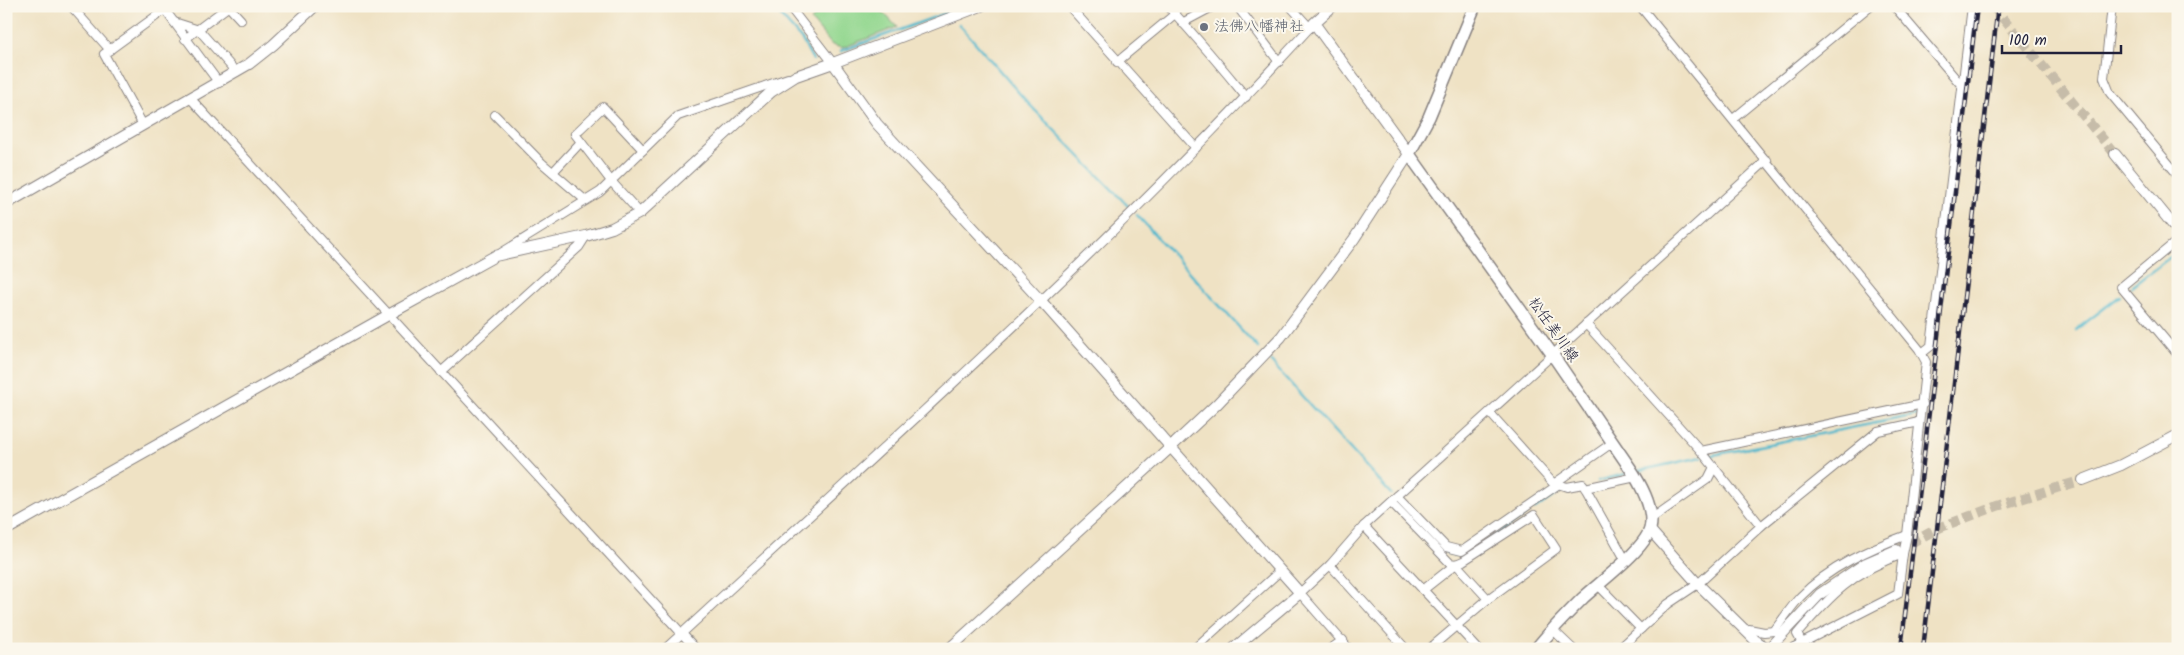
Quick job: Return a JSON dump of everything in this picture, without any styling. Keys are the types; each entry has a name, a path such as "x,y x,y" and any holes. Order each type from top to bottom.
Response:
{"main road":[{"path":"1409,154 1430,117 1474,6"},
{"name":"松任美川線","path":"1409,154 1552,354 1634,474 1648,508 1650,525"},
{"path":"1536,649 1598,585 1626,561 1650,525"}],"street":[{"path":"70,6 110,50"},
{"path":"186,38 229,6 242,20"},
{"path":"790,6 877,124 1042,302 1349,649"},
{"path":"6,530 496,256 600,192 678,116 833,63 981,6"},
{"path":"1068,6 1196,148"},
{"path":"1168,6 1216,59 1246,97"},
{"path":"1182,23 1214,6"},
{"path":"1237,6 1279,62"},
{"path":"949,649 1217,404 1281,336 1354,239 1409,154 1312,26 1290,6"},
{"path":"664,649 1042,302 1196,148 1333,6"},
{"path":"1654,6 1643,10 1767,160 1922,353 1926,362 1923,404 1907,535 1900,552 1898,594 1790,649"},
{"path":"1733,119 1870,6"},
{"path":"1894,6 1962,86"},
{"path":"1922,353 1931,346 1972,6"},
{"path":"2112,6 2104,78 2110,93 2178,175"},
{"path":"144,125 104,54 166,7 174,22 219,83"},
{"path":"6,204 219,83 273,45 312,7"},
{"path":"1117,62 1175,14"},
{"path":"174,22 199,30 236,72"},
{"path":"496,256 586,236 612,228 640,213 771,92 796,76"},
{"path":"191,99 696,649"},
{"path":"640,213 611,181 575,134 603,107 643,150"},
{"path":"495,115 525,147 585,200"},
{"path":"553,172 581,142"},
{"path":"2115,154 2178,230"},
{"path":"1233,649 1300,593 1330,565 1364,526 1767,160"},
{"path":"441,372 579,247 586,236"},
{"path":"2178,240 2122,286 2178,355"},
{"path":"1586,324 1702,451 1760,526"},
{"path":"1702,451 1923,404"},
{"path":"1490,413 1552,482 1566,486 1583,484 1626,561"},
{"path":"1620,649 1668,604 1698,584 1760,526 1878,431 1920,422"},
{"path":"2083,480 2121,465 2178,435"},
{"path":"1394,499 1446,547 1462,551 1528,507 1612,443"},
{"path":"1714,467 1708,480 1650,525 1698,584 1746,631 1768,649 1820,594 1866,563 1900,552"},
{"path":"1585,488 1634,474"},
{"path":"1394,499 1444,559 1456,564 1488,599"},
{"path":"1429,649 1488,599 1556,549 1528,507"},
{"path":"1423,590 1456,564 1534,515"},
{"path":"1364,526 1478,649"},
{"path":"1746,631 1749,629 1764,632 1774,630 1800,597 1835,568 1907,535"},
{"path":"1802,643 1797,634 1827,599 1854,578 1900,552"},
{"path":"1330,565 1406,649"},
{"path":"1194,649 1280,571"},
{"path":"1598,585 1641,629"},
{"path":"1553,630 1573,649"},
{"path":"1330,649 1343,640"}],"green space":[{"path":"826,6 877,6 897,27 842,48 832,45 811,20"}],"waterway":[{"path":"772,6 802,40 813,60"},
{"path":"1655,11 1661,6"},
{"path":"841,51 949,12"},
{"path":"959,24 1027,102 1130,208"},
{"path":"1137,215 1258,348"},
{"path":"2131,287 2178,251"},
{"path":"2076,330 2120,296"},
{"path":"1271,362 1391,494"},
{"path":"1708,456 1917,415"},
{"path":"1637,471 1702,457"},
{"path":"1598,481 1629,473"},
{"path":"1535,509 1561,491 1568,489"},
{"path":"1400,506 1435,542"},
{"path":"1487,541 1525,515"},
{"path":"1442,550 1453,555 1470,552"}],"tunnel":[{"path":"1993,6 2115,154"},
{"path":"1897,550 1941,527 1997,506 2083,480"}],"railway":[{"path":"1901,649 1977,6"},
{"path":"1923,649 1998,6"}],"place":[{"name":"法佛八幡神社","path":"1204,27"}]}
